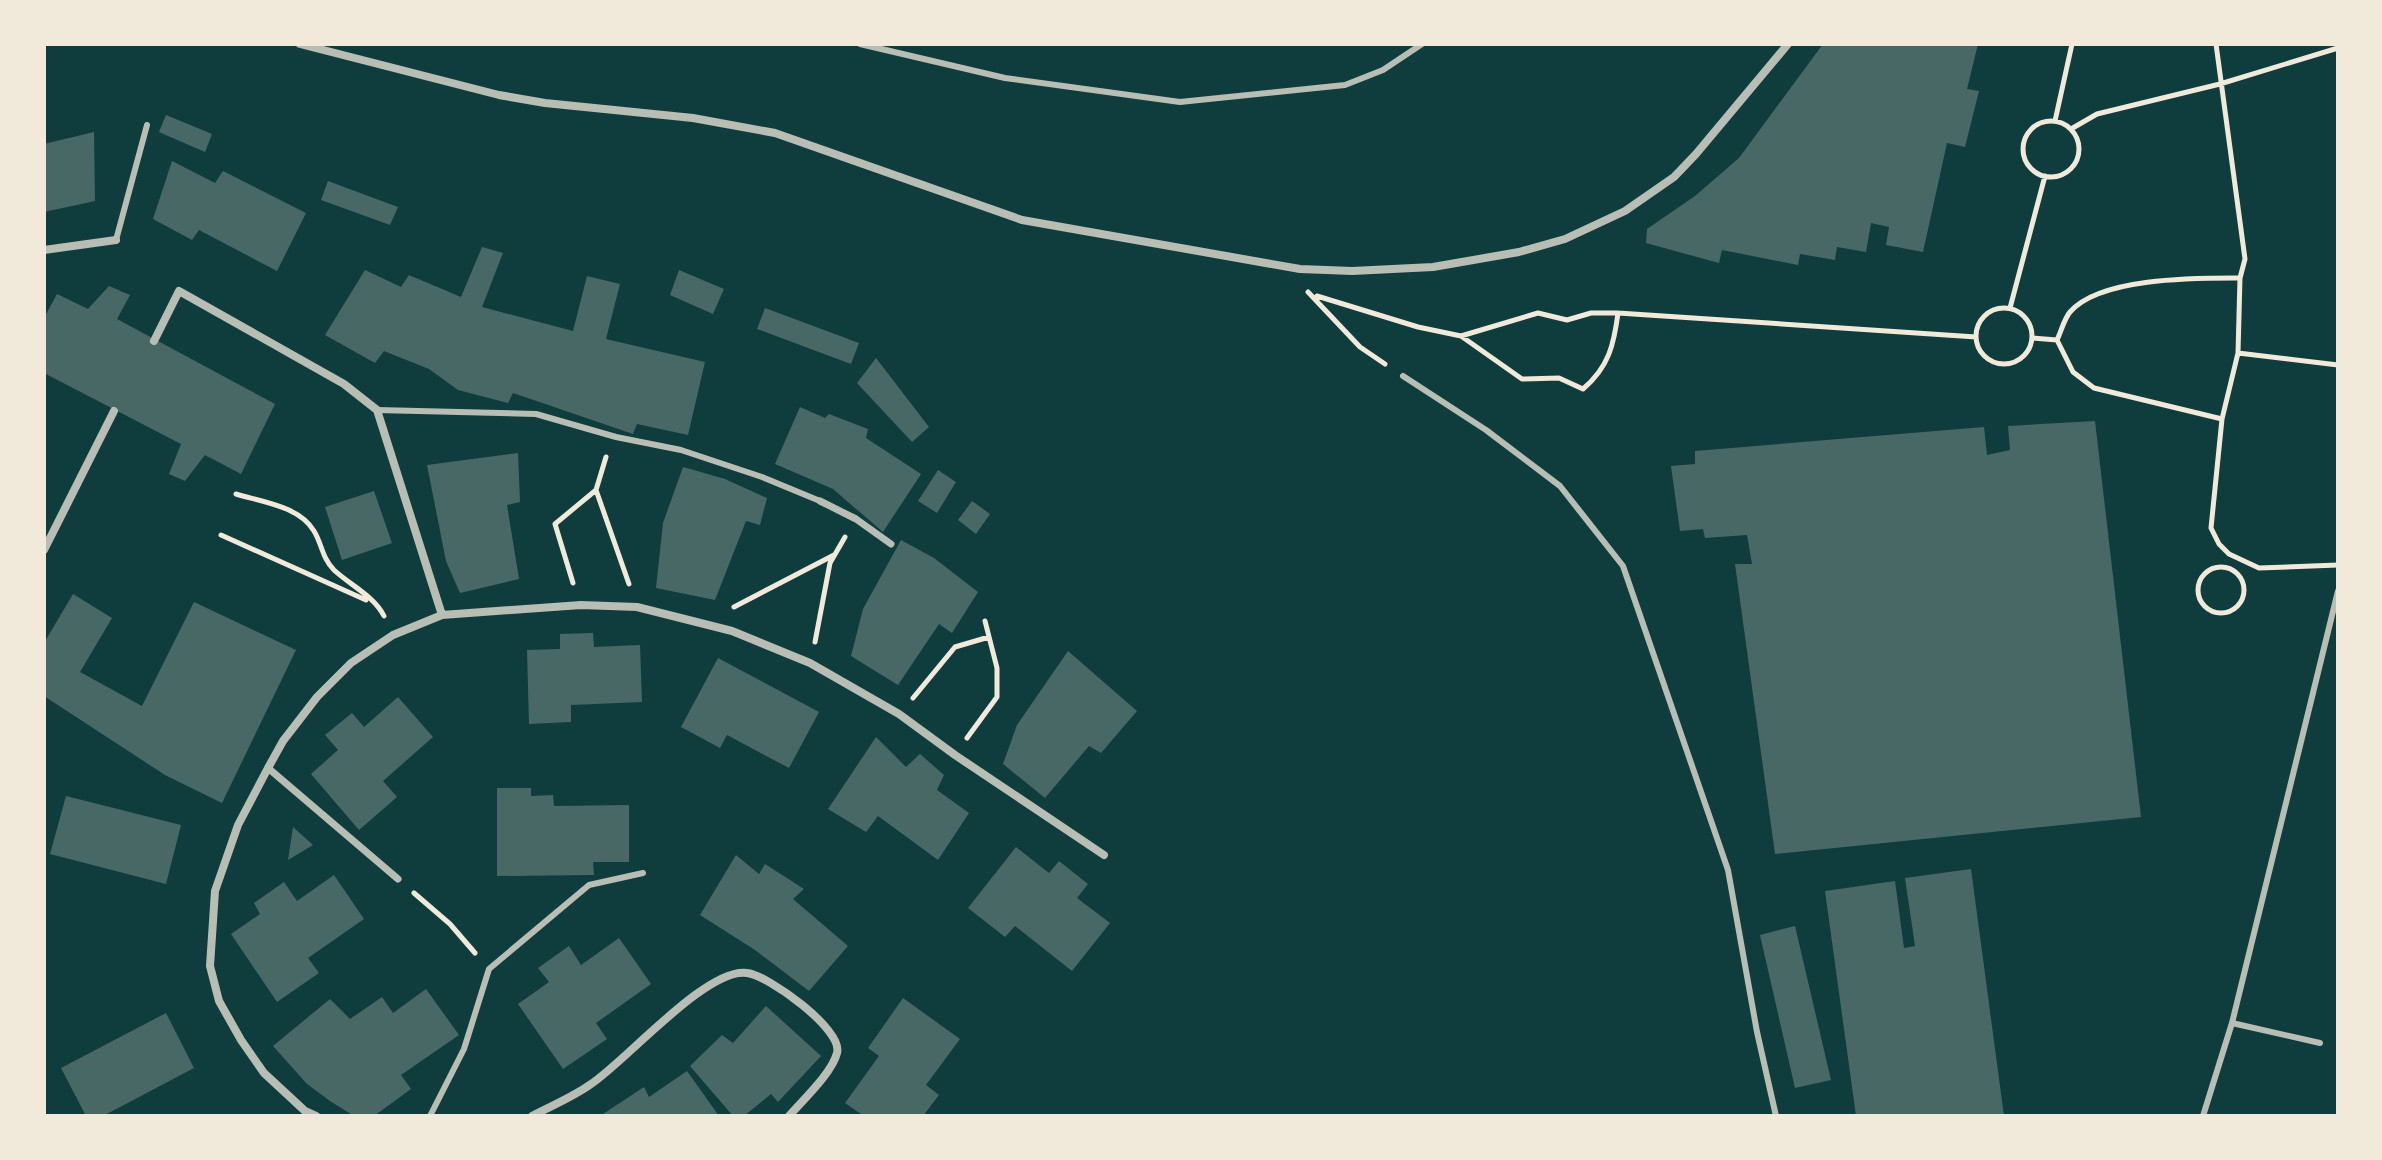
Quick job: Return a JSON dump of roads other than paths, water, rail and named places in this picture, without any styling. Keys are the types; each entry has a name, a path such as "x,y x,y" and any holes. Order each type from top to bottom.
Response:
{"street":[{"path":"300,44 499,95 545,103 693,118 775,133 1022,220 1300,269 1352,271 1480,261 1565,239 1625,211 1674,177 1788,44"},
{"path":"44,250 116,240"},
{"path":"154,341 179,291 344,384 377,410 442,615"},
{"path":"44,550 114,411"},
{"path":"820,501 856,519 891,544"},
{"path":"316,1116 305,1111 264,1073 219,1001 210,966 215,891 238,825 283,741 317,697 351,663 393,635 442,615 581,605 637,607 732,631 810,663 899,714 1104,855"},
{"path":"268,768 398,879"},
{"path":"532,1116 592,1084 721,977 746,972 769,981 826,1025 837,1040 837,1053 823,1076 789,1116"}],"lane":[{"path":"860,44 1005,78 1180,102 1345,85 1383,70 1422,44"},
{"path":"116,240 147,125"},
{"path":"1403,376 1486,430 1560,486 1623,566 1728,870 1757,1032 1776,1116"},
{"path":"377,410 536,414 616,437 681,450 762,477 820,501"},
{"path":"2203,1116 2232,1023 2338,591"},
{"path":"430,1116 464,1049 489,969 589,885 643,873"},
{"path":"2232,1023 2320,1043"}]}
